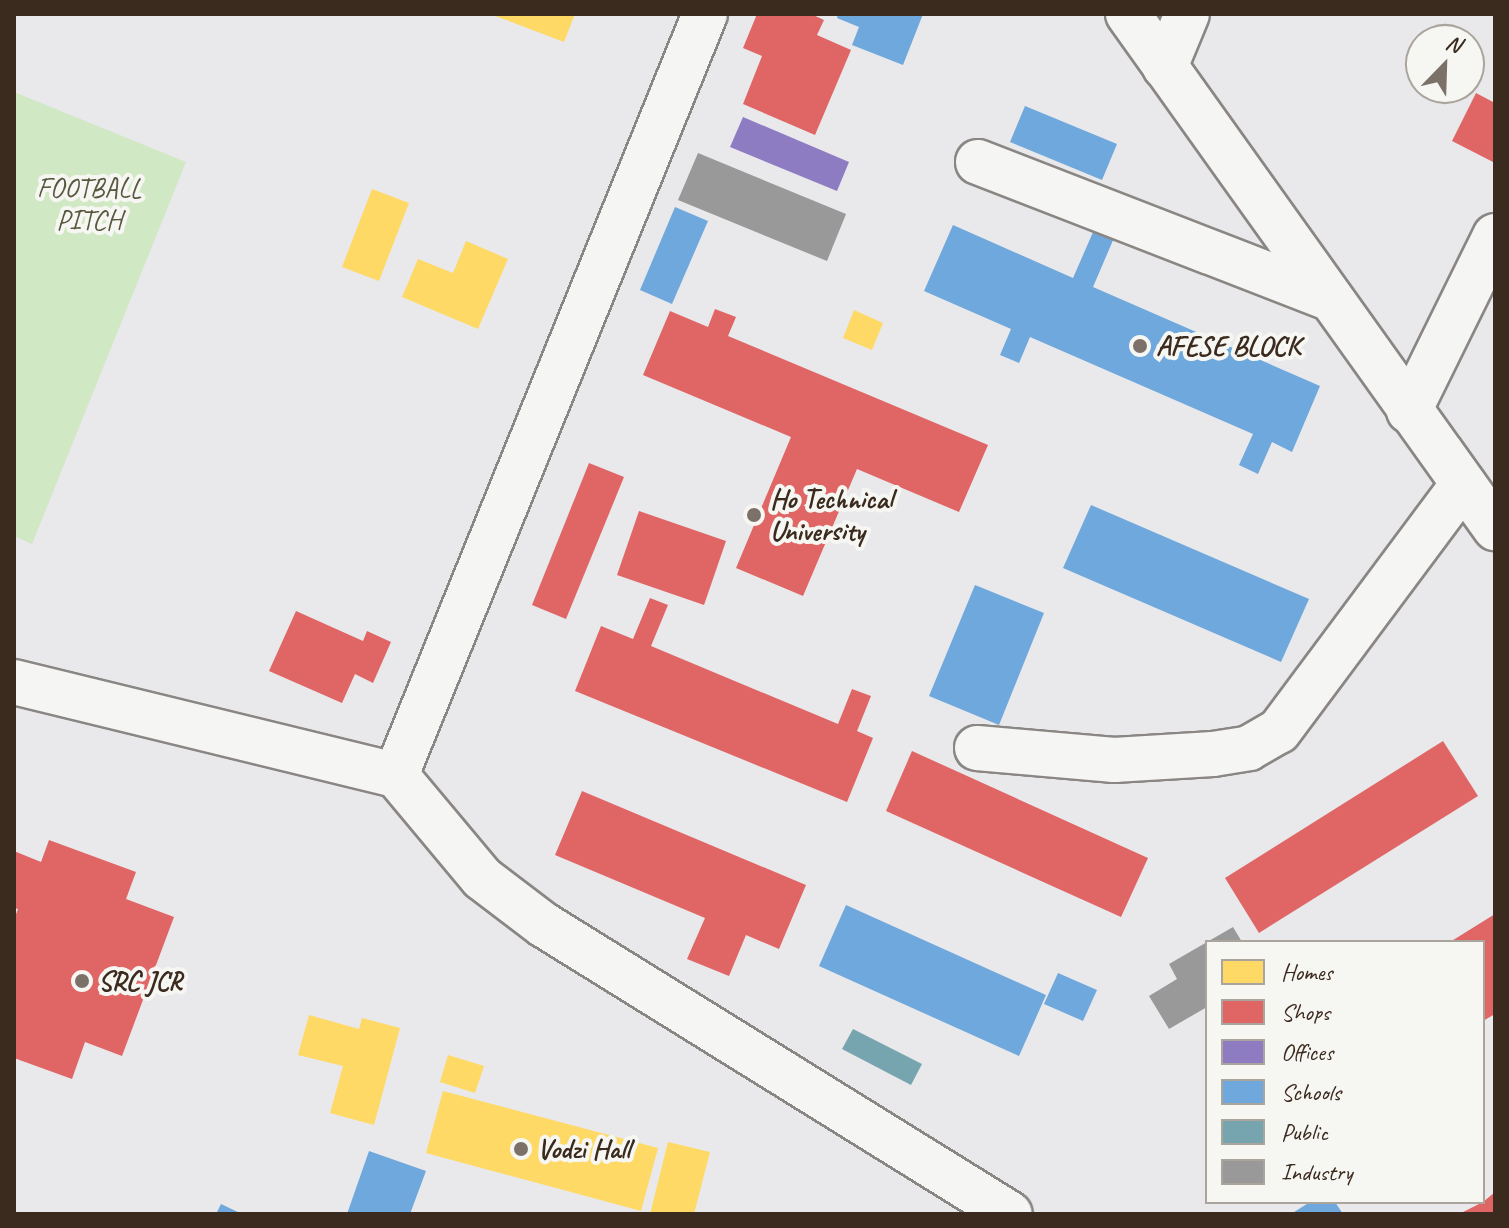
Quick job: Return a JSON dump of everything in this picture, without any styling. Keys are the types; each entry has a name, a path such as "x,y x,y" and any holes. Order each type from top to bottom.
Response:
{"lane":[{"path":"396,775 705,14"},
{"path":"1128,14 1495,528"},
{"path":"1165,67 1187,14"},
{"path":"978,162 1329,298"},
{"path":"1409,411 1495,236"},
{"path":"977,748 1114,760 1213,754 1249,748 1279,731 1463,484"},
{"path":"14,682 396,775 482,878 544,925 1010,1214"}],"shaded area":[{"name":"Ho Technical University","path":"14,14 1495,14 1495,1214 14,1214"}],"green space":[{"name":"FOOTBALL PITCH","path":"14,92 186,162 32,544 14,536"}],"building: Homes":[{"path":"490,14 575,14 564,42"},
{"path":"372,189 409,203 379,281 342,267"},
{"path":"466,241 508,259 478,329 402,297 418,259 453,273"},
{"path":"854,310 883,323 872,350 843,338"},
{"path":"309,1015 359,1029 362,1018 400,1028 374,1125 330,1113 343,1066 298,1055"},
{"path":"448,1055 484,1066 475,1093 440,1082"},
{"path":"443,1091 658,1148 641,1211 426,1153"},
{"path":"668,1142 710,1152 694,1214 650,1214"}],"building: Shops":[{"path":"757,14 811,14 824,20 817,35 851,50 815,135 743,104 762,56 743,48"},
{"path":"1485,98 1495,103 1495,163 1452,141 1470,104 1485,104"},
{"path":"715,309 736,317 728,336 988,445 959,512 857,469 803,596 736,568 791,437 643,375 670,311 708,327"},
{"path":"589,463 624,477 566,619 532,605"},
{"path":"639,511 726,541 704,605 617,575"},
{"path":"650,598 668,605 651,646 838,724 852,689 871,696 857,731 873,738 847,802 575,691 601,626 633,639"},
{"path":"296,611 363,641 367,631 391,642 373,683 355,674 342,703 269,671"},
{"path":"1443,741 1478,796 1259,933 1225,878"},
{"path":"912,751 1148,858 1121,917 886,811"},
{"path":"582,791 806,885 779,949 746,935 729,976 687,959 705,918 555,855"},
{"name":"SRC JCR","path":"49,840 136,872 126,899 174,917 122,1056 85,1042 72,1079 14,1058 14,919 18,909 14,908 14,851 41,862"},
{"path":"1495,914 1495,1014 1485,1020 1485,940 1453,940"},
{"path":"1495,1192 1495,1214 1459,1214 1485,1204"}],"building: Offices":[{"path":"743,117 849,162 837,191 730,147"}],"building: Schools":[{"path":"838,14 923,14 903,65 852,45 859,27 837,18"},
{"path":"1025,106 1117,144 1102,180 1010,142"},
{"path":"675,207 708,221 672,304 640,290"},
{"name":"AFESE BLOCK","path":"1097,223 1117,231 1093,287 1320,386 1292,452 1272,442 1258,474 1239,465 1253,434 1030,337 1019,363 1000,355 1011,329 924,291 953,225 1073,278"},
{"path":"1091,505 1309,599 1281,662 1063,568"},
{"path":"975,585 1044,613 999,725 929,696"},
{"path":"846,905 1046,995 1019,1056 819,966"},
{"path":"1058,973 1097,990 1083,1021 1044,1004"},
{"path":"369,1151 426,1171 410,1214 347,1214"},
{"path":"221,1204 242,1214 216,1214"},
{"path":"1307,1204 1336,1204 1343,1214 1291,1214"}],"building: Public":[{"path":"853,1029 922,1064 911,1085 842,1049"}],"building: Industry":[{"path":"698,153 846,214 827,261 678,200"},
{"path":"1233,927 1241,940 1210,940"},
{"path":"1205,943 1205,1008 1169,1029 1149,996 1177,979 1169,964"}],"place":[{"name":"AFESE BLOCK","path":"1140,346"},
{"name":"Ho Technical University","path":"754,515"},
{"name":"SRC JCR","path":"82,981"},
{"name":"Vodzi Hall","path":"521,1149"}]}
